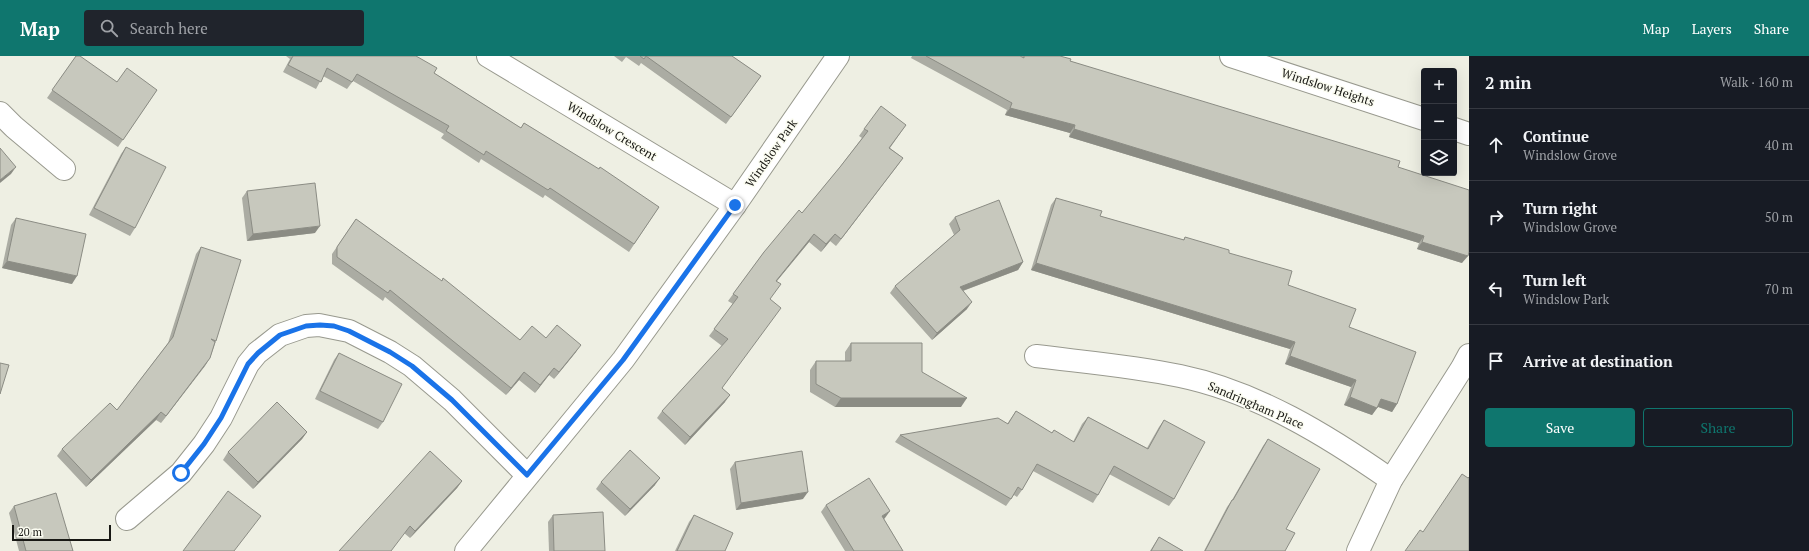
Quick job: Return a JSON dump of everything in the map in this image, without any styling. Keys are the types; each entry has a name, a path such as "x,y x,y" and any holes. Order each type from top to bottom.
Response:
{"street":[{"name":"Windslow Crescent","path":"488,56 735,205"},
{"name":"Windslow Park","path":"466,551 623,360 735,205 838,56"},
{"name":"Windslow Heights","path":"1231,56 1421,118"},
{"path":"0,113 14,127 64,168"},
{"path":"1457,130 1469,134"},
{"path":"127,520 181,473 200,450 221,418 248,364 258,353 280,335 306,326 334,326 349,331 390,352 412,366 452,400 527,475"},
{"path":"1358,551 1391,480 1469,355"},
{"name":"Sandringham Place","path":"1036,356 1180,376 1233,392 1293,418 1320,433 1347,449 1391,480"}],"building":[{"path":"76,56 80,56 117,82 127,68 157,90 123,140 52,90"},
{"path":"293,56 416,56 437,68 434,73 521,128 524,123 599,169 600,167 659,207 634,244 550,188 548,190 486,151 484,155 446,131 449,126 357,74 352,82 327,68 321,82 288,65"},
{"path":"646,56 732,56 761,76 731,117"},
{"path":"926,56 1020,56 1024,58 1024,56 1060,56 1071,59 1070,61 1400,161 1398,167 1421,174 1421,176 1426,176 1469,190 1468,256 1422,242 1424,236 1074,129 1075,125 1010,108 1012,103"},
{"path":"881,106 906,125 889,148 903,158 841,239 835,234 826,244 814,234 776,281 781,284 770,299 781,308 722,388 730,395 690,437 662,411 728,339 714,329 738,297 733,294 764,252 799,210 802,213 840,167 868,131 864,129"},
{"path":"126,147 166,167 135,228 94,208"},
{"path":"0,148 16,167 0,180"},
{"path":"315,183 320,226 253,234 247,191"},
{"path":"1056,198 1102,211 1100,216 1184,240 1185,237 1229,250 1229,253 1292,271 1288,285 1356,309 1349,327 1416,352 1397,404 1381,399 1377,408 1350,397 1356,380 1290,356 1295,342 1036,263"},
{"path":"999,200 1023,262 960,287 972,302 937,333 895,286 960,230 955,217"},
{"path":"16,218 86,234 77,276 7,261"},
{"path":"356,219 442,281 443,278 520,340 532,326 546,338 557,325 581,345 559,372 554,368 540,385 524,372 511,388 390,290 388,293 337,257 337,247"},
{"path":"201,247 241,260 216,341 211,339 215,342 210,358 166,416 161,412 91,480 62,449 110,403 117,410 173,337"},
{"path":"851,343 922,343 922,372 967,398 841,398 816,384 816,361 851,361"},
{"path":"339,353 402,384 383,422 320,391"},
{"path":"0,363 9,365 0,394"},
{"path":"277,402 307,432 258,482 228,452"},
{"path":"1016,411 1052,433 1054,430 1074,442 1088,417 1148,449 1164,420 1205,442 1174,499 1114,466 1098,495 1037,464 1022,490 1018,487 1011,499 900,435 998,418 1008,424"},
{"path":"1268,439 1320,469 1286,529 1295,533 1285,551 1205,551 1232,500"},
{"path":"630,450 660,478 630,509 601,482"},
{"path":"430,451 462,481 415,531 410,526 391,551 339,551"},
{"path":"802,451 808,492 741,503 735,462"},
{"path":"1462,474 1468,478 1469,477 1469,551 1405,551 1420,530 1423,532"},
{"path":"869,478 890,511 882,516 903,551 854,551 826,505"},
{"path":"228,491 261,516 234,551 183,551"},
{"path":"56,493 73,551 26,551 14,506"},
{"path":"603,512 605,551 554,551 553,515"},
{"path":"694,515 733,533 725,551 677,551"},
{"path":"1159,537 1183,551 1151,551"}],"route":[{"path":"181,473 204,444 221,418 248,364 258,353 268,343 280,335 306,326 320,325 334,326 349,331 390,352 412,366 452,400 527,475 623,360 735,205"}]}
